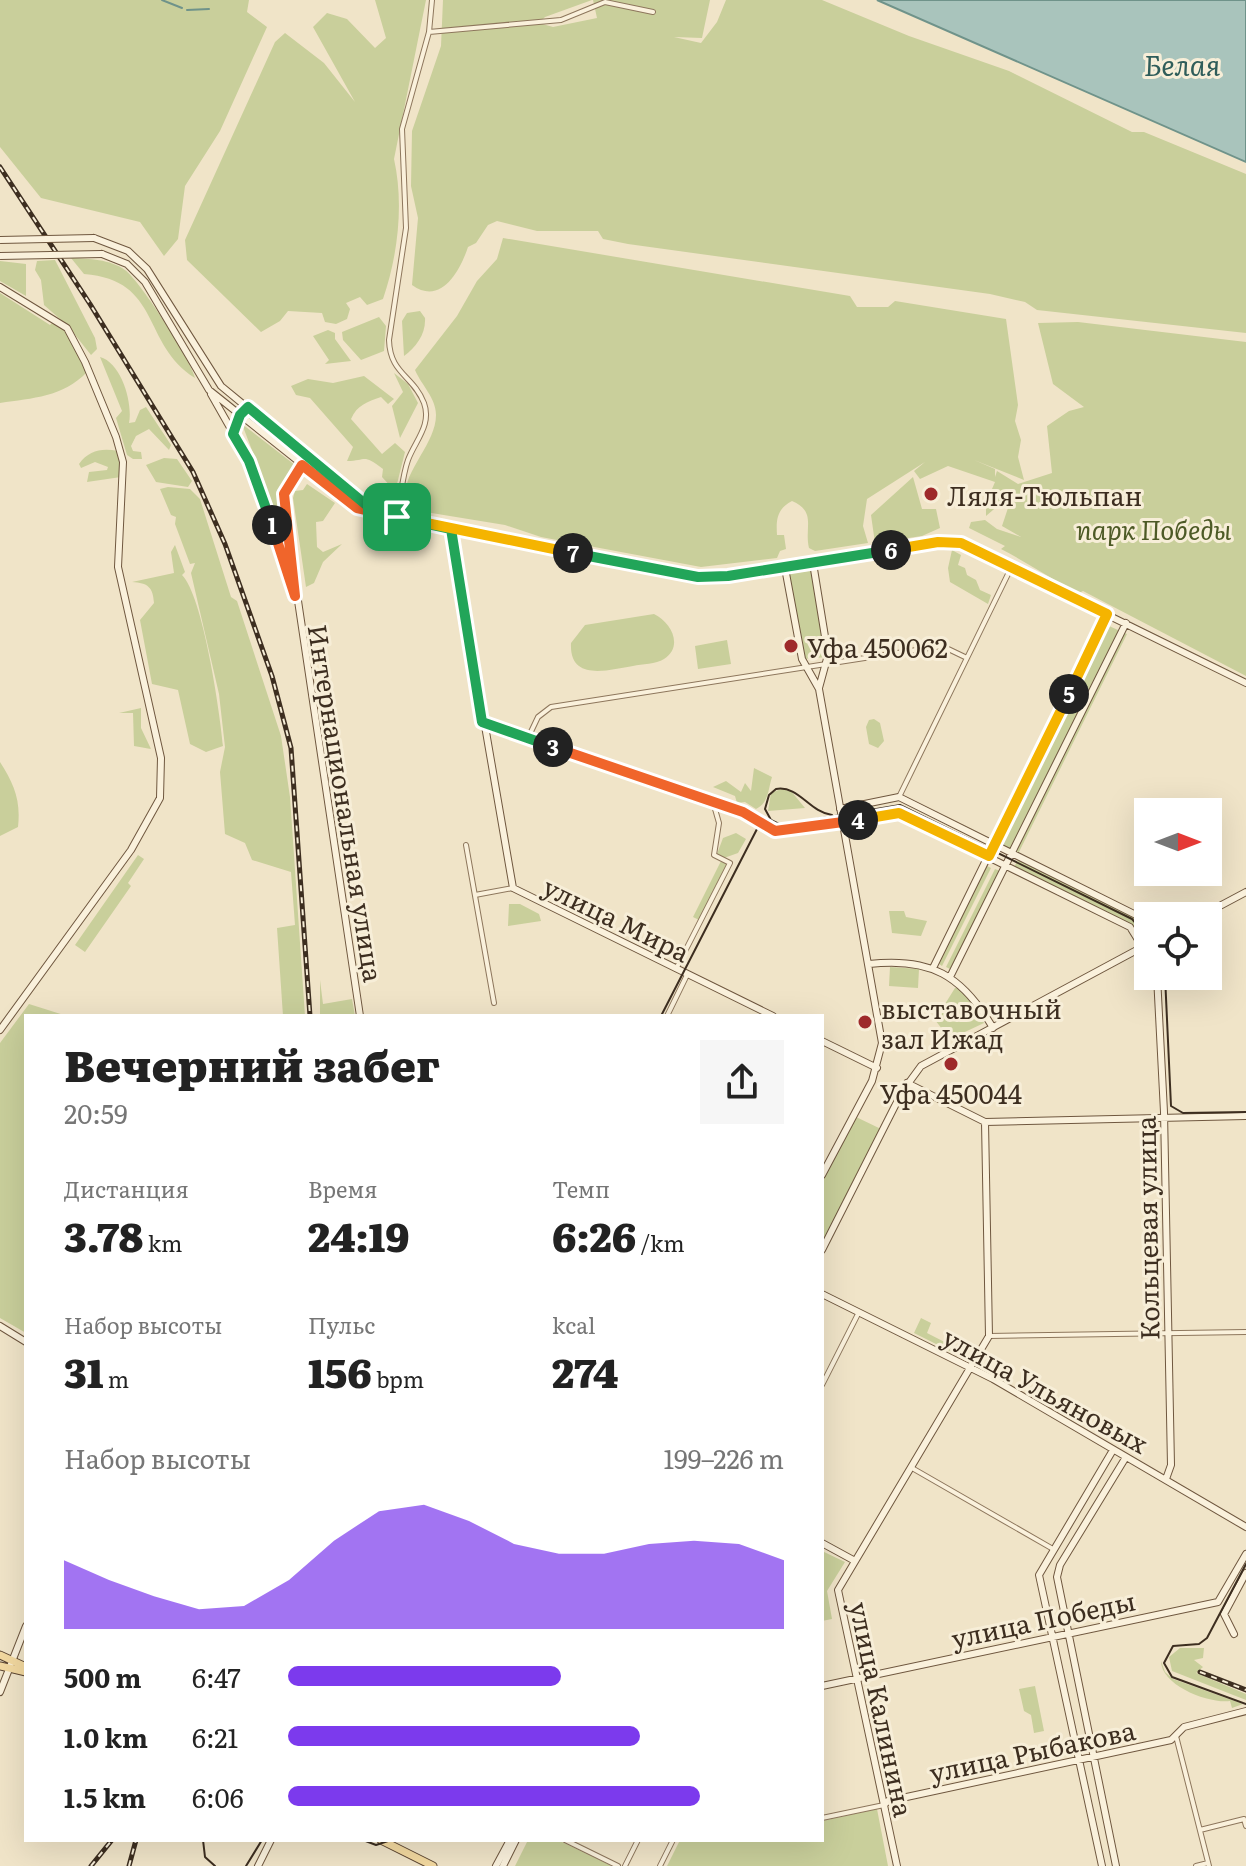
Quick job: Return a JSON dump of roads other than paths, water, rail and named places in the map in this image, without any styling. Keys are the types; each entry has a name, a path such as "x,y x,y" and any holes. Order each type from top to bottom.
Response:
{"main road":[{"path":"0,240 94,238 128,251 147,269 217,381 376,513"},
{"name":"Интернациональная улица","path":"0,256 102,254 127,264 145,282 233,434 265,502 295,596"},
{"path":"0,287 67,328 85,362 116,437 123,462 118,567 161,758 162,786 160,798 131,850 0,1030"},
{"path":"209,390 346,501 376,513 698,577 785,568 950,542 961,543 1246,683"},
{"path":"233,434 240,415 248,407"},
{"name":"Интернациональная улица","path":"307,457 284,494 295,596 360,1014"},
{"name":"улица Мира","path":"451,529 513,888 769,1014"},
{"path":"813,563 827,664 819,689"},
{"path":"785,568 802,659 819,689 882,1043 877,1068 824,1171"},
{"path":"933,968 1107,614"},
{"path":"950,977 1126,623"},
{"path":"840,809 899,797 1134,914"},
{"path":"843,822 899,813 1130,927 1134,932"},
{"path":"1222,905 1246,892"},
{"path":"824,1246 907,1083 921,1066 1134,952"},
{"path":"869,964 894,961 933,968 950,977 977,1001 993,1028"},
{"name":"Кольцевая улица","path":"1158,990 1169,1334 1171,1465 1166,1479"},
{"path":"824,1042 877,1068"},
{"path":"907,1083 985,1122 1246,1116"},
{"path":"985,1122 989,1336"},
{"name":"улица Ульяновых","path":"824,1295 971,1367 1246,1527"},
{"path":"0,1326 24,1341"},
{"name":"улица Калинина","path":"897,1866 838,1601 841,1583 989,1336"},
{"path":"1102,1866 1039,1575 1113,1450"},
{"path":"1116,1866 1057,1587 1060,1565 1126,1457"},
{"path":"824,1544 855,1561"},
{"name":"улица Победы","path":"824,1686 1218,1602 1246,1554"},
{"path":"1047,1558 1060,1565"},
{"path":"1234,1634 1224,1614 1246,1573"},
{"path":"0,1692 24,1631"},
{"path":"0,1655 11,1664 24,1668"},
{"path":"0,1666 11,1664"},
{"name":"улица Рыбакова","path":"884,1805 888,1801 1171,1740 1184,1727 1246,1711"},
{"path":"258,1866 270,1842"},
{"path":"385,1842 433,1866"},
{"path":"496,1866 509,1842"},
{"path":"503,1866 515,1842"}],"street":[{"path":"397,517 408,459 425,424 425,404 413,383 397,370 390,355 389,340 406,228 402,129 429,32 432,0"},
{"path":"429,32 561,20 605,2 653,12"},
{"path":"899,797 1011,568"},
{"path":"528,738 538,717 551,707 942,646 967,658"},
{"path":"482,722 743,812 775,831 843,822"},
{"path":"676,970 730,863 714,855 719,823 713,802"},
{"path":"466,845 494,1003"},
{"path":"475,895 513,888"},
{"path":"668,1014 687,975"},
{"path":"824,1381 859,1312"},
{"path":"989,1336 1246,1332"},
{"path":"912,1468 1053,1549"},
{"path":"1176,1734 1208,1865 1196,1866"},
{"name":"улица Рыбакова","path":"824,1818 884,1805"},
{"path":"1200,1830 1244,1819 1246,1826"},
{"path":"569,1842 618,1866"},
{"path":"625,1866 637,1842"},
{"path":"660,1866 672,1842"}],"water":[{"name":"Белая","path":"877,0 1246,0 1246,162"}],"waterway":[{"path":"162,0 182,8"},
{"path":"187,10 209,9"}],"tram line":[{"path":"783,826 771,820 765,809 769,795 776,789 791,791 832,815"},
{"path":"662,1014 757,829 900,805 1134,921"},
{"path":"1166,990 1171,1106 1183,1113 1246,1112"},
{"path":"1246,1564 1207,1638 1199,1644 1173,1646 1164,1663 1172,1677 1246,1704"},
{"path":"203,1842 205,1857 215,1866"},
{"path":"246,1866 261,1842"},
{"path":"368,1842 376,1845 385,1842"}],"railway":[{"path":"0,167 90,304 193,472 225,544 272,676 291,748 310,1014"},
{"path":"1200,1672 1246,1690"},
{"path":"91,1866 110,1842"},
{"path":"129,1866 135,1842"}],"place":[{"name":"Ляля-Тюльпан","path":"931,494"},
{"name":"Уфа 450062","path":"791,646"},
{"name":"выставочный зал Ижад","path":"865,1022"},
{"name":"Уфа 450044","path":"951,1064"}],"park label":[{"name":"парк Победы","path":"1154,528"}]}
